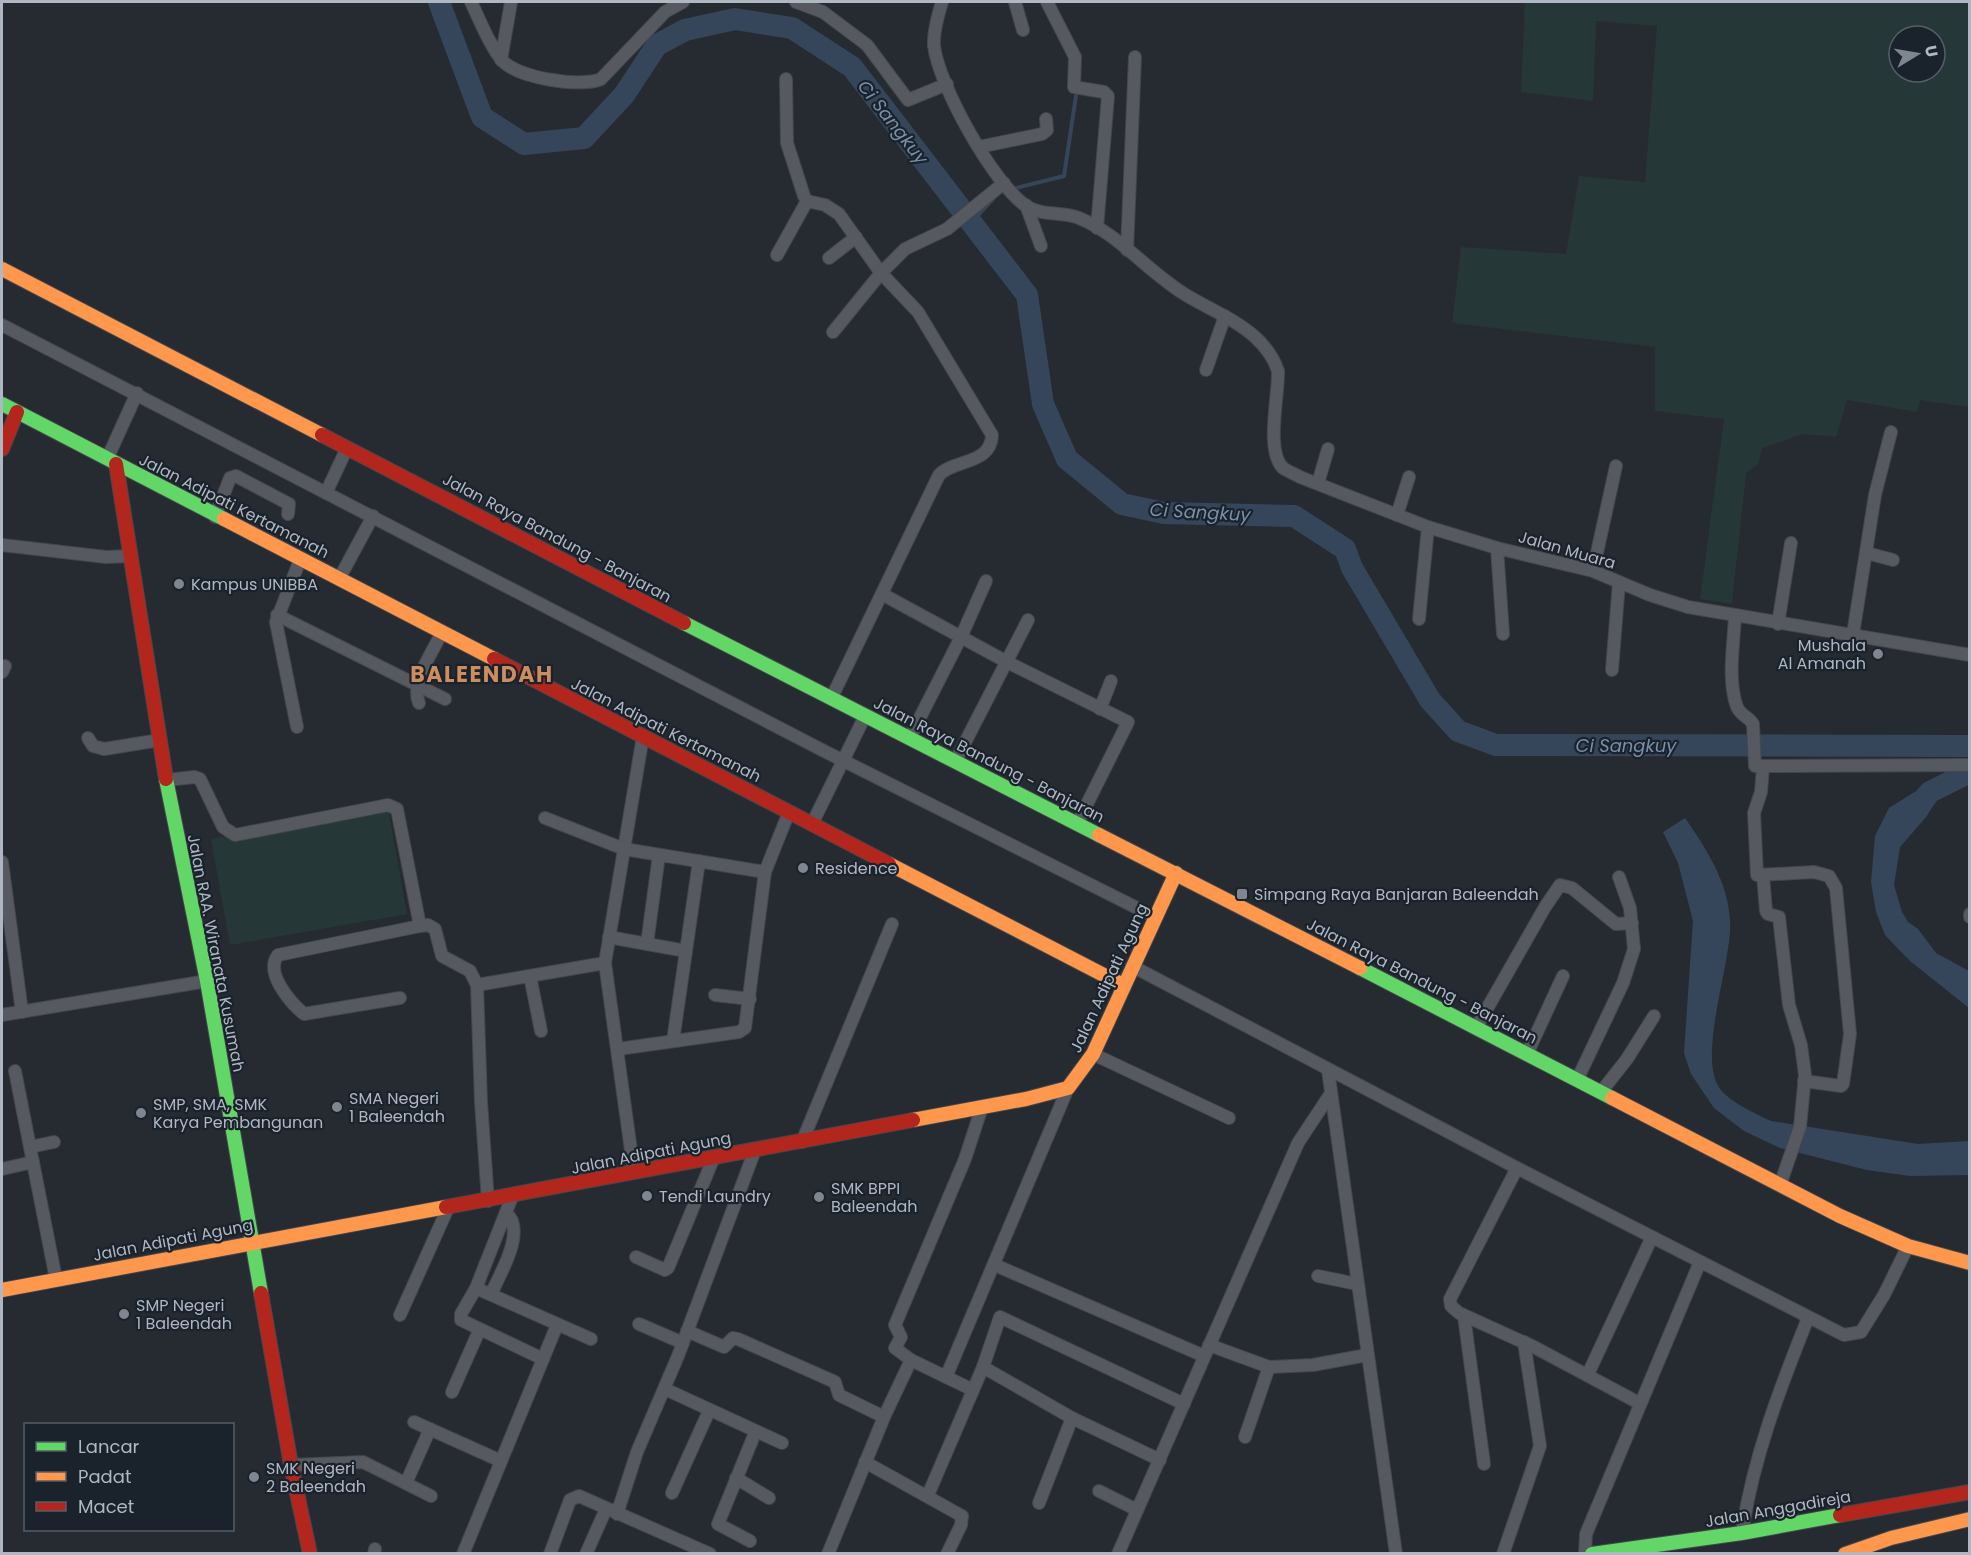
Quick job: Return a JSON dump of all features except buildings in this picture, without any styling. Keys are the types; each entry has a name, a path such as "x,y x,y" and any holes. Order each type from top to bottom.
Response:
{"main road":[{"name":"Jalan Raya Bandung - Banjaran","path":"2,269 831,699 1176,873 1840,1216 1908,1246 1970,1263"},
{"name":"Jalan Adipati Kertamanah","path":"2,404 1123,985"},
{"path":"2,449 17,412"},
{"name":"Jalan RAA. Wiranata Kusumah","path":"111,461 130,555 183,872 207,981 291,1465 310,1554"},
{"name":"Jalan Adipati Agung","path":"2,1290 252,1242 512,1197 982,1107 1068,1088 1080,1075 1093,1054 1176,873"},
{"name":"Jalan Anggadireja","path":"1592,1554 1742,1533 1970,1492"},
{"path":"1845,1554 1891,1538 1970,1519"}],"street":[{"path":"471,2 501,60 546,80 591,84 607,74 665,12 683,2"},
{"path":"501,60 511,2"},
{"path":"796,2 823,12 867,45 908,100 947,84"},
{"path":"942,2 934,43 947,84 963,122 1000,186 1039,212 1077,217 1097,228 1186,295 1225,316 1206,370"},
{"path":"1015,2 1023,30"},
{"path":"1047,2 1075,57 1074,87 1104,92 1108,98 1097,228"},
{"path":"1126,250 1135,57"},
{"path":"777,255 807,201 787,143 786,79"},
{"path":"979,147 1042,134 1047,130 1046,119"},
{"path":"833,332 881,273 905,249 948,229 1000,186"},
{"path":"807,201 825,205 839,214 881,273 918,312 988,426 992,438 988,447 975,460 949,468 939,475 831,699"},
{"path":"1026,205 1041,246"},
{"path":"829,258 856,237"},
{"name":"Jalan Muara","path":"1225,316 1256,338 1268,352 1278,371 1274,423 1276,454 1283,467 1318,483 1428,527 1497,548 1593,571 1650,595 1688,607 1778,624 1970,654"},
{"path":"2,325 842,760 1155,918"},
{"path":"111,461 137,393 136,395"},
{"path":"1853,634 1875,495 1891,432"},
{"path":"326,493 346,448"},
{"path":"1318,483 1328,449"},
{"path":"1593,571 1616,466"},
{"path":"215,516 230,478 236,476 289,504 288,514"},
{"path":"1397,515 1409,477"},
{"path":"339,579 373,516 373,518"},
{"path":"1419,619 1428,527"},
{"path":"1778,624 1791,543"},
{"path":"2,545 106,557 130,555"},
{"path":"1497,548 1503,634"},
{"path":"1867,553 1893,560"},
{"path":"297,727 276,628 277,615 300,560"},
{"path":"909,739 961,637 986,581"},
{"path":"1612,670 1619,582"},
{"path":"882,594 1007,662 1126,721 1128,724 1077,824"},
{"path":"277,615 445,699"},
{"path":"1735,615 1732,674 1738,708 1753,723 1761,792 1754,813 1756,873 1764,875 1822,874 1832,878 1836,888 1850,1034 1845,1075 1841,1086 1804,1082"},
{"path":"955,762 1028,620"},
{"path":"419,703 416,696 417,686 442,632"},
{"path":"1100,709 1112,681"},
{"path":"812,824 865,716"},
{"path":"634,1172 605,963 643,736"},
{"path":"88,738 93,746 104,749 160,740"},
{"path":"1758,764 1970,765"},
{"path":"168,780 194,777 200,779 223,827 235,834 394,805 397,809 420,926"},
{"path":"618,1050 742,1031 746,1028 765,872 789,812"},
{"path":"545,818 624,849 765,872"},
{"path":"647,944 659,855"},
{"path":"673,1041 699,861"},
{"path":"2,862 6,922 22,1012"},
{"path":"1764,875 1766,911 1779,917 1789,1005 1801,1045 1804,1082 1800,1127 1794,1151 1780,1185"},
{"path":"1576,1080 1623,983 1633,954 1630,908 1619,877"},
{"path":"1476,1028 1560,885 1572,888 1597,906 1616,924 1632,923"},
{"path":"802,1142 892,924"},
{"path":"400,998 304,1014 274,976 275,959 278,955 420,926 428,925 435,929 442,956 470,971 477,985 481,1102 488,1200"},
{"path":"609,937 686,951"},
{"path":"477,985 605,963"},
{"path":"1132,966 1517,1168 1845,1335 1861,1332 1884,1295 1908,1246"},
{"path":"530,976 541,1030"},
{"path":"1527,1054 1563,976"},
{"path":"2,1015 207,981"},
{"path":"715,995 750,999"},
{"path":"1601,1092 1627,1059 1654,1016"},
{"path":"1093,1054 1229,1118"},
{"path":"1328,1070 1396,1554"},
{"path":"15,1071 56,1279"},
{"path":"946,1377 1068,1088"},
{"path":"1118,1554 1298,1143 1331,1093"},
{"path":"973,1390 911,1360 895,1348 901,1337 895,1325 965,1159 982,1107"},
{"path":"30,1147 54,1142"},
{"path":"586,1554 611,1511 665,1389 755,1150"},
{"path":"636,1257 664,1270 668,1268 714,1157"},
{"path":"2,1170 33,1162"},
{"path":"1517,1168 1450,1299 1453,1309 1588,1374 1639,1403"},
{"path":"512,1197 461,1318 479,1330 543,1359"},
{"path":"400,1315 448,1208"},
{"path":"491,1294 516,1236 513,1219 506,1213"},
{"path":"1588,1374 1652,1237"},
{"path":"1585,1554 1586,1534 1700,1262"},
{"path":"995,1265 1206,1351 1269,1367 1313,1365 1367,1355"},
{"path":"1318,1276 1358,1284"},
{"path":"476,1287 591,1339"},
{"path":"1464,1316 1484,1464"},
{"path":"928,1495 973,1390 1000,1317 1184,1404"},
{"path":"1742,1533 1752,1478 1768,1424 1808,1318"},
{"path":"639,1324 724,1347 733,1338 738,1339 835,1382 840,1396 884,1417"},
{"path":"463,1554 557,1325"},
{"path":"452,1392 479,1330"},
{"path":"1503,1554 1540,1446 1524,1342"},
{"path":"828,1554 884,1417 911,1360"},
{"path":"982,1367 1072,1418 1160,1460"},
{"path":"1245,1437 1269,1367"},
{"path":"665,1389 755,1433 782,1443"},
{"path":"672,1493 709,1411"},
{"path":"1039,1503 1072,1418"},
{"path":"414,1422 501,1461"},
{"path":"406,1483 430,1428"},
{"path":"750,1541 718,1526 755,1433"},
{"path":"291,1465 363,1462 431,1496"},
{"path":"865,1462 960,1514 963,1518 947,1554"},
{"path":"736,1478 769,1498"},
{"path":"1099,1491 1137,1510"},
{"path":"550,1554 570,1500 579,1496 710,1554"}],"shaded area":[{"path":"1525,2 1969,2 1969,407 1920,400 1917,412 1847,400 1836,437 1803,434 1762,448 1758,464 1746,473 1732,604 1700,599 1724,419 1655,411 1655,347 1452,323 1461,247 1566,254 1579,176 1645,182 1657,26 1596,21 1593,101 1521,92"},
{"path":"388,808 407,914 230,945 211,839"}],"water":[{"path":"1921,788 1939,797 1926,817 1900,847 1894,885 1902,912 1908,922 1918,929 1936,953 1969,971 1969,1008 1910,961 1885,935 1876,912 1871,882 1875,836 1889,808"},
{"path":"1685,818 1715,866 1725,892 1730,920 1726,960 1713,1033 1714,1075 1721,1090 1737,1104 1771,1121 1918,1144 1969,1141 1969,1175 1910,1176 1867,1170 1780,1148 1744,1131 1714,1108 1691,1074 1684,1053 1693,921 1678,863 1663,832"}],"waterway":[{"name":"Ci Sangkuy","path":"439,2 482,117 524,144 584,138 624,95 657,45 685,30 735,19 792,28 852,67 1027,295 1043,404 1067,459 1122,504 1164,513 1294,516 1345,549 1352,568 1430,700 1458,731 1496,745 1970,746"},
{"path":"1012,189 1064,176 1077,89"},
{"path":"971,223 993,199"},
{"path":"1912,813 1930,792 1970,772"}],"traffic: fast":[{"path":"2,404 224,519"},
{"path":"684,623 1099,835"},
{"path":"166,779 207,981 261,1293"},
{"path":"1360,968 1612,1098"},
{"path":"1592,1554 1742,1533 1840,1515"}],"traffic: slow":[{"path":"2,269 322,435"},
{"path":"224,519 494,659"},
{"path":"1099,835 1360,968"},
{"path":"889,864 1123,985"},
{"path":"913,1120 1026,1099 1068,1088 1093,1054 1176,873"},
{"path":"1612,1098 1840,1216 1908,1246 1970,1263"},
{"path":"2,1290 446,1207"},
{"path":"1845,1554 1891,1538 1970,1519"}],"traffic: jam":[{"path":"2,449 17,412"},
{"path":"322,435 684,623"},
{"path":"116,464 166,779"},
{"path":"494,659 889,864"},
{"path":"446,1207 913,1120"},
{"path":"261,1293 291,1465 310,1554"},
{"path":"1840,1515 1970,1492"}],"place":[{"name":"Kampus UNIBBA","path":"179,584"},
{"name":"Mushala Al Amanah","path":"1878,654"},
{"name":"Residence","path":"803,868"},
{"name":"Simpang Raya Banjaran Baleendah","path":"1242,894"},
{"name":"SMA Negeri 1 Baleendah","path":"337,1107"},
{"name":"SMP, SMA, SMK Karya Pembangunan","path":"141,1113"},
{"name":"Tendi Laundry","path":"647,1196"},
{"name":"SMK BPPI Baleendah","path":"819,1197"},
{"name":"SMP Negeri 1 Baleendah","path":"124,1314"},
{"name":"SMK Negeri 2 Baleendah","path":"254,1477"}],"district":[{"name":"BALEENDAH","path":"482,674"}]}
